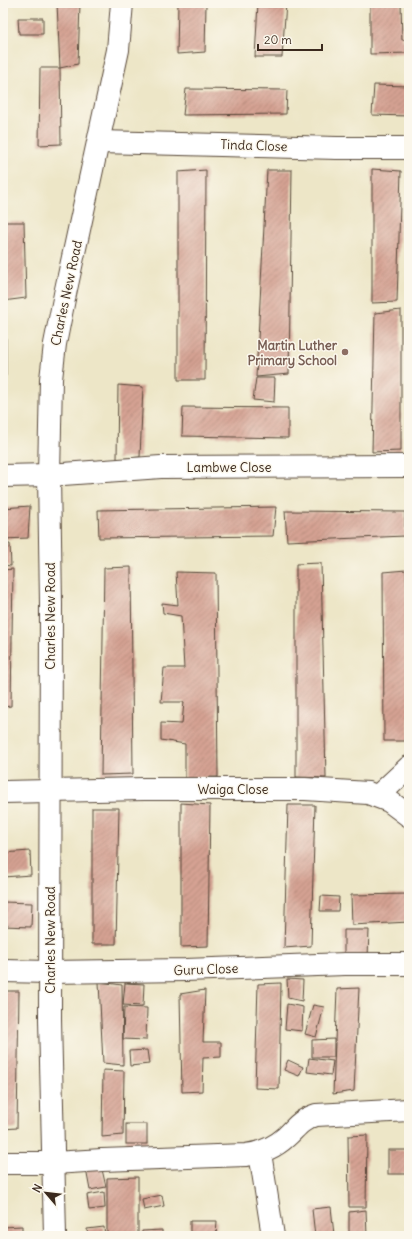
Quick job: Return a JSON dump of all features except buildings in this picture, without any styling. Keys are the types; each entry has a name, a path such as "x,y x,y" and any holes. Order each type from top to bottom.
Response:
{"street":[{"name":"Charles New Road","path":"55,1236 50,1019 51,604 49,475 51,379 55,344 118,50 122,3"},
{"name":"Tinda Close","path":"98,142 337,148 409,148"},
{"name":"Lambwe Close","path":"3,476 49,475 161,467 266,468 409,466"},
{"path":"378,796 409,767"},
{"name":"Waiga Close","path":"3,792 144,789 304,789 368,793 389,801 409,816"},
{"name":"Guru Close","path":"3,971 50,972 185,970 344,964 409,964"},
{"path":"3,1163 54,1163 239,1156 260,1153 274,1146 286,1137 298,1124 316,1115 409,1110"},
{"path":"260,1153 273,1236"}],"place":[{"name":"Martin Luther Primary School","path":"345,352"}]}
